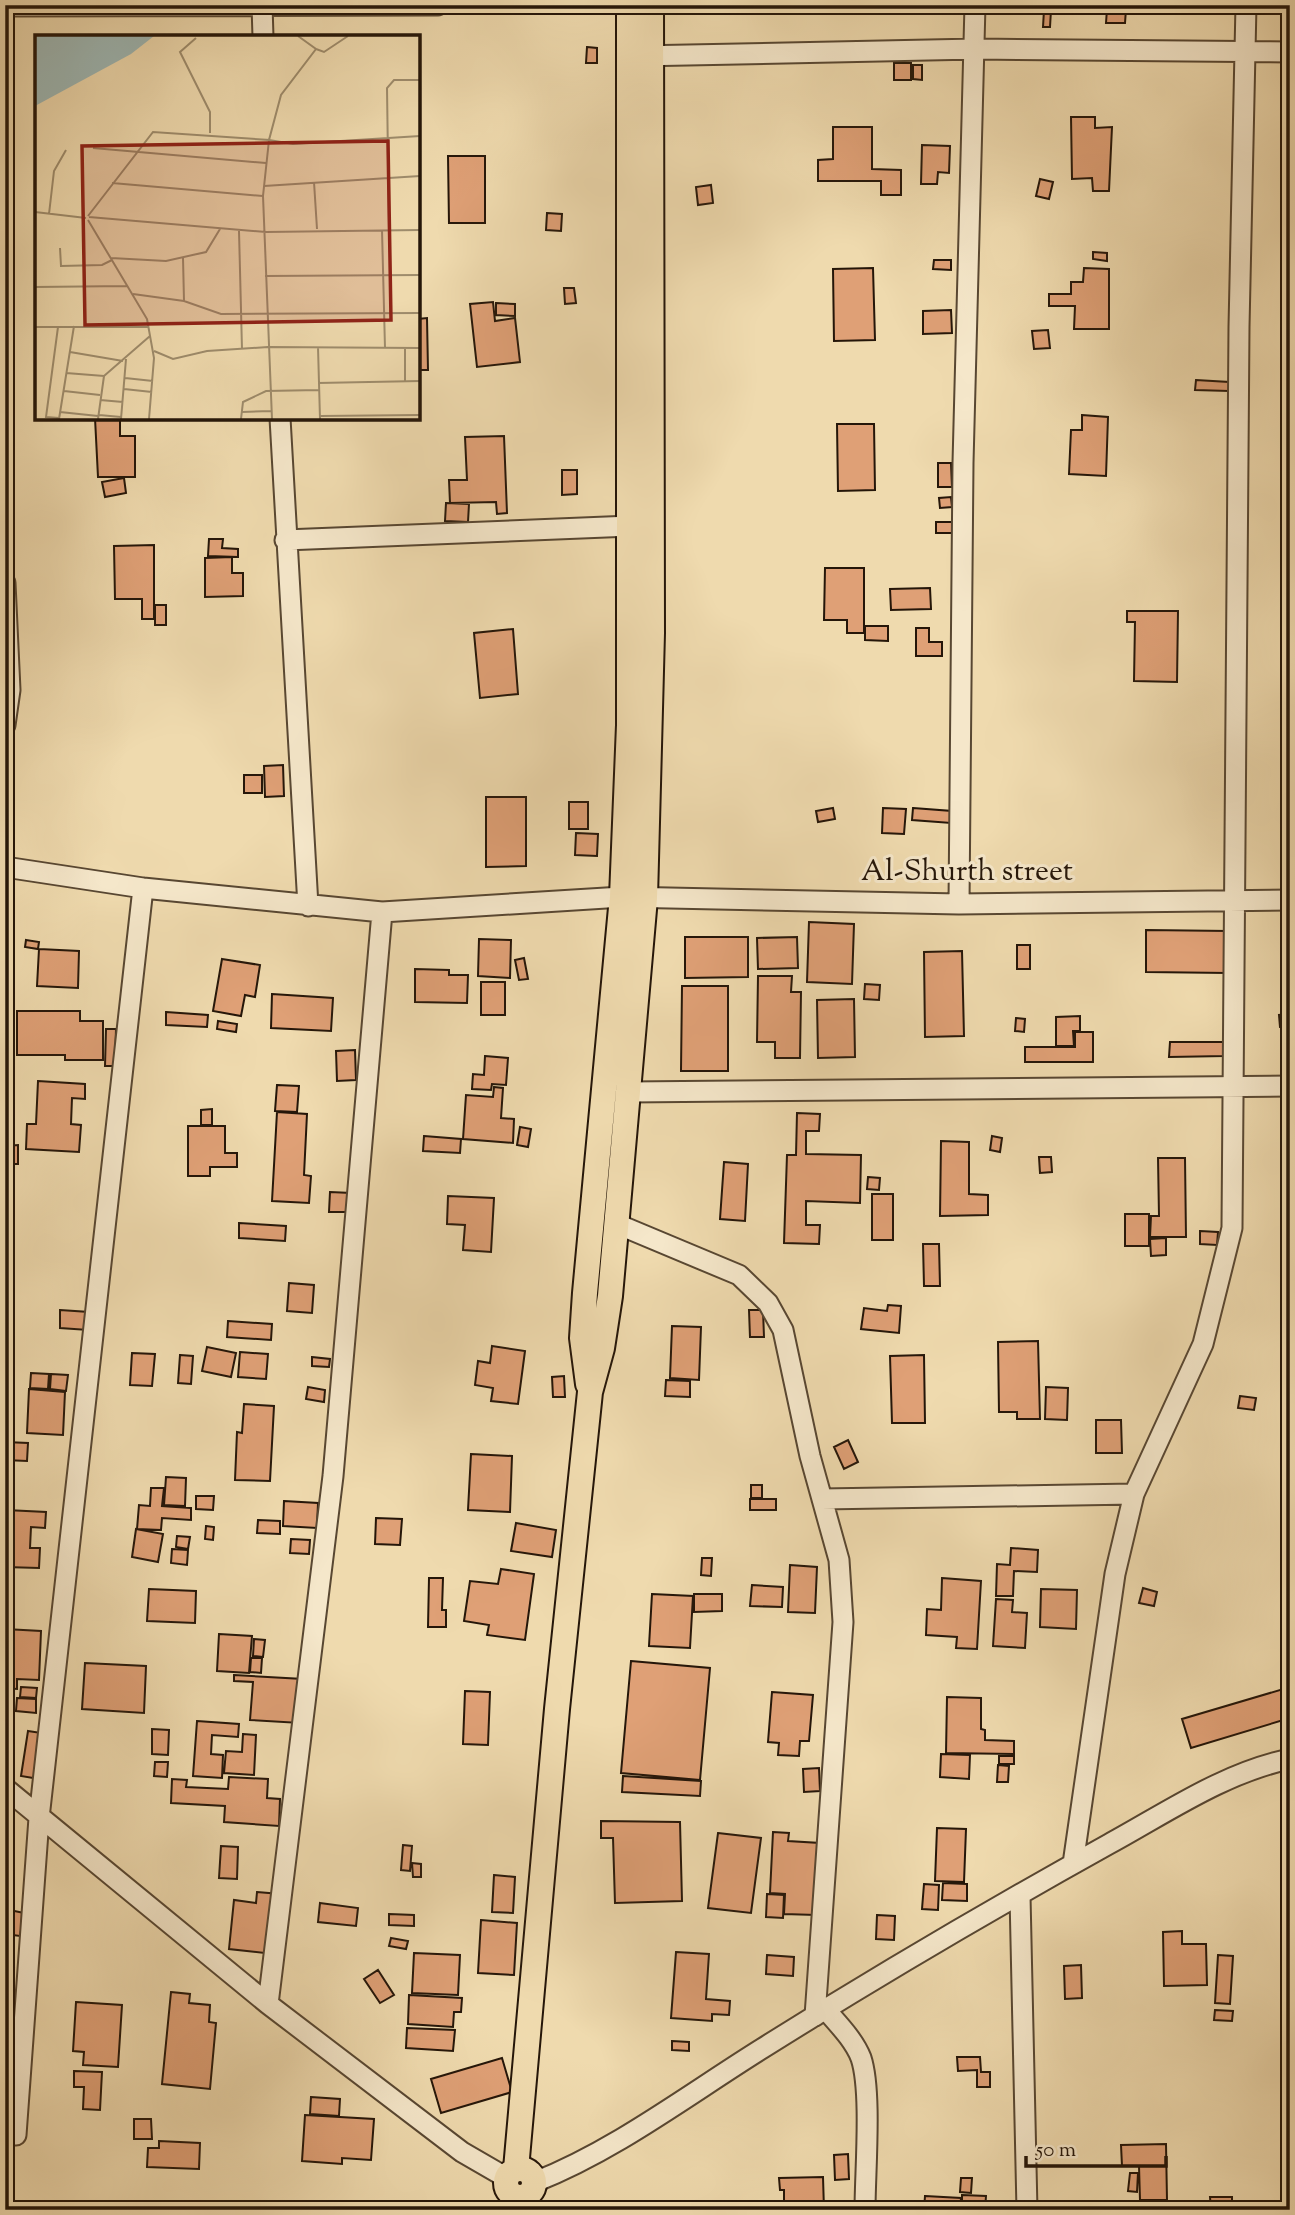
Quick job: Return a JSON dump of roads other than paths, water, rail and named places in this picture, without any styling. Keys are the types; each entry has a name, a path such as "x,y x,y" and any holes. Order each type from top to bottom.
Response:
{"main road":[{"path":"590,1392 582,1338 585,1293 633,897 652,634 640,56 629,5"},
{"path":"519,2187 557,1709 590,1392 607,1321 629,1092 633,897 629,725 631,526 640,56 651,5"}],"street":[{"path":"5,6 438,5"},
{"path":"959,904 963,463 976,49 975,5"},
{"path":"1073,1864 1115,1574 1134,1494 1202,1344 1232,1228 1239,341 1246,5"},
{"path":"262,6 263,35"},
{"path":"640,56 976,49 1290,52"},
{"path":"279,420 307,906"},
{"path":"285,540 631,526"},
{"path":"5,583 10,690 5,725"},
{"name":"Al-Shurth street","path":"5,867 143,888 382,912 633,897 959,904 1290,900"},
{"path":"16,2135 39,1818 143,888"},
{"path":"268,2004 333,1476 382,912"},
{"path":"629,1092 1290,1086"},
{"path":"617,1224 739,1275 768,1303 783,1330 839,1560 843,1622 820,2013"},
{"path":"822,1499 1134,1494"},
{"path":"5,1788 268,2004 462,2152 519,2187 565,2170 603,2148 820,2013 1073,1864 1227,1780 1290,1759"},
{"path":"1020,1896 1027,2210"},
{"path":"820,2013 849,2037 860,2057 865,2083 865,2210"}]}
